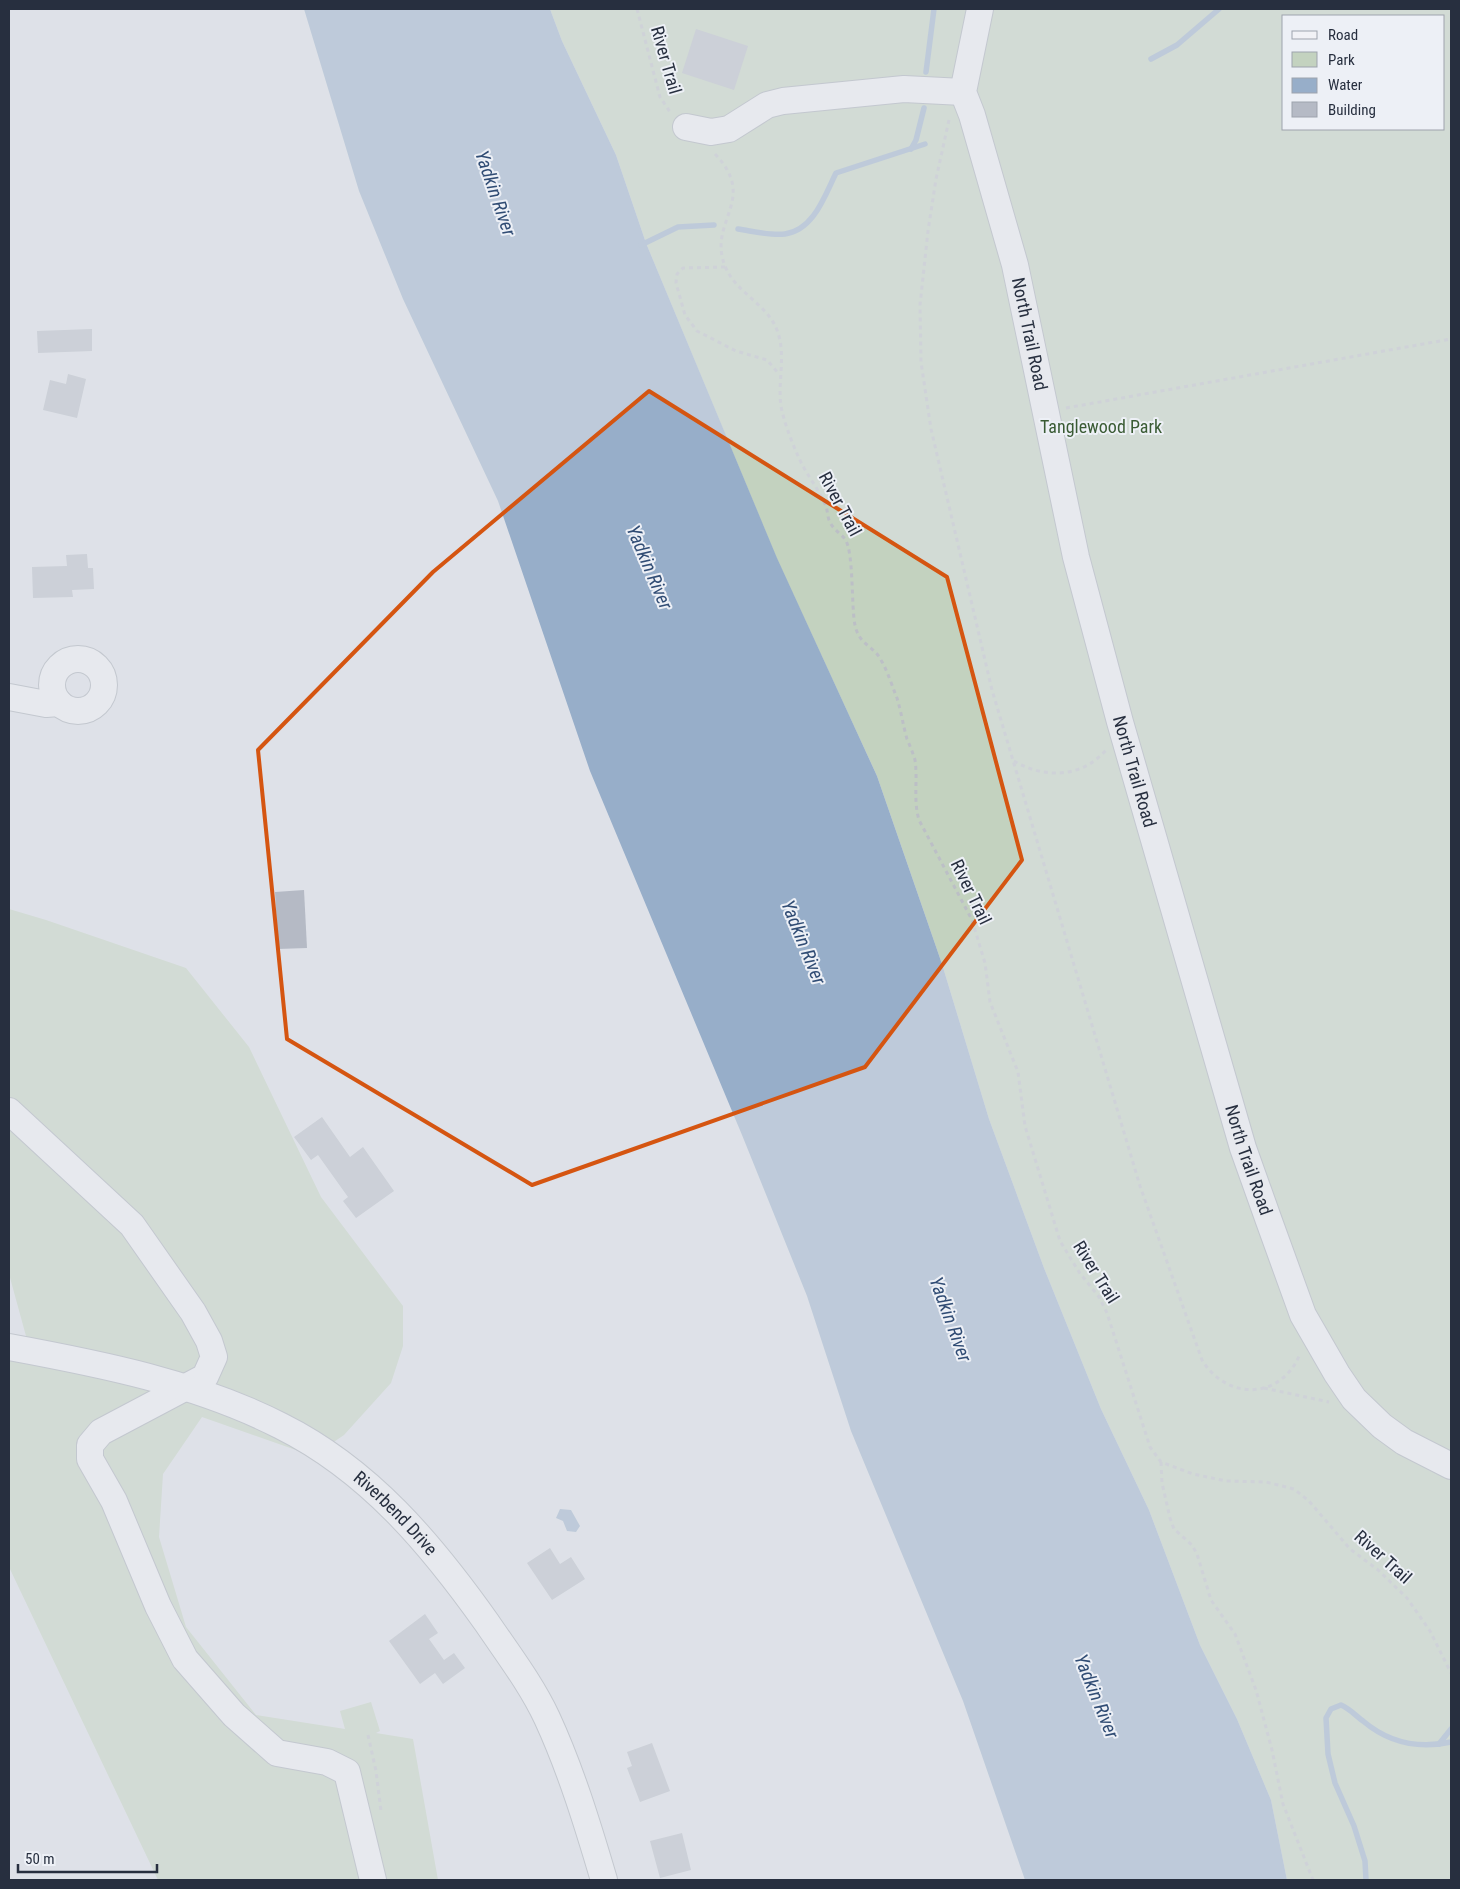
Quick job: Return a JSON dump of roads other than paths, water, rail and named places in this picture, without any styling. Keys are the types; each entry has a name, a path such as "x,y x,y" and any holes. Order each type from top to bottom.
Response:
{"street":[{"path":"686,127 711,132 730,129 767,105 783,101 904,89 963,92 980,9"},
{"name":"North Trail Road","path":"963,92 972,115 1015,265 1076,557 1120,722 1244,1148 1303,1315 1337,1374 1354,1399 1369,1414 1404,1442 1451,1466"},
{"path":"9,697 46,704 59,702"},
{"path":"9,1111 132,1224 193,1312 209,1341 214,1357 205,1378 101,1432 90,1445 90,1459 114,1501 158,1606 185,1659 234,1715 277,1753 327,1762 347,1772 373,1880"},
{"name":"Riverbend Drive","path":"9,1347 80,1360 186,1388 252,1412 306,1440 359,1477 404,1517 470,1599 529,1685 561,1752 604,1880"}],"water":[{"name":"Yadkin River","path":"304,9 550,9 562,41 616,155 646,243 777,558 877,776 942,964 989,1119 1044,1268 1101,1409 1149,1510 1200,1645 1237,1719 1271,1800 1287,1880 1025,1880 963,1701 851,1431 807,1296 590,771 498,501 403,299 359,191"},
{"path":"560,1509 571,1510 580,1526 576,1532 567,1531 563,1521 556,1518"}],"waterway":[{"path":"926,72 934,9"},
{"path":"1151,59 1177,45 1219,9"},
{"path":"911,149 916,140 924,108"},
{"path":"738,229 774,234 785,234 795,231 811,219 823,201 836,173 925,144"},
{"path":"641,245 678,227 714,225"},
{"path":"1366,1880 1365,1861 1354,1826 1335,1783 1328,1754 1326,1718 1331,1709 1341,1705 1373,1729 1394,1739 1427,1745 1451,1742"},
{"path":"1439,1744 1451,1729"}],"park label":[{"name":"Tanglewood Park","path":"1101,427"}]}
